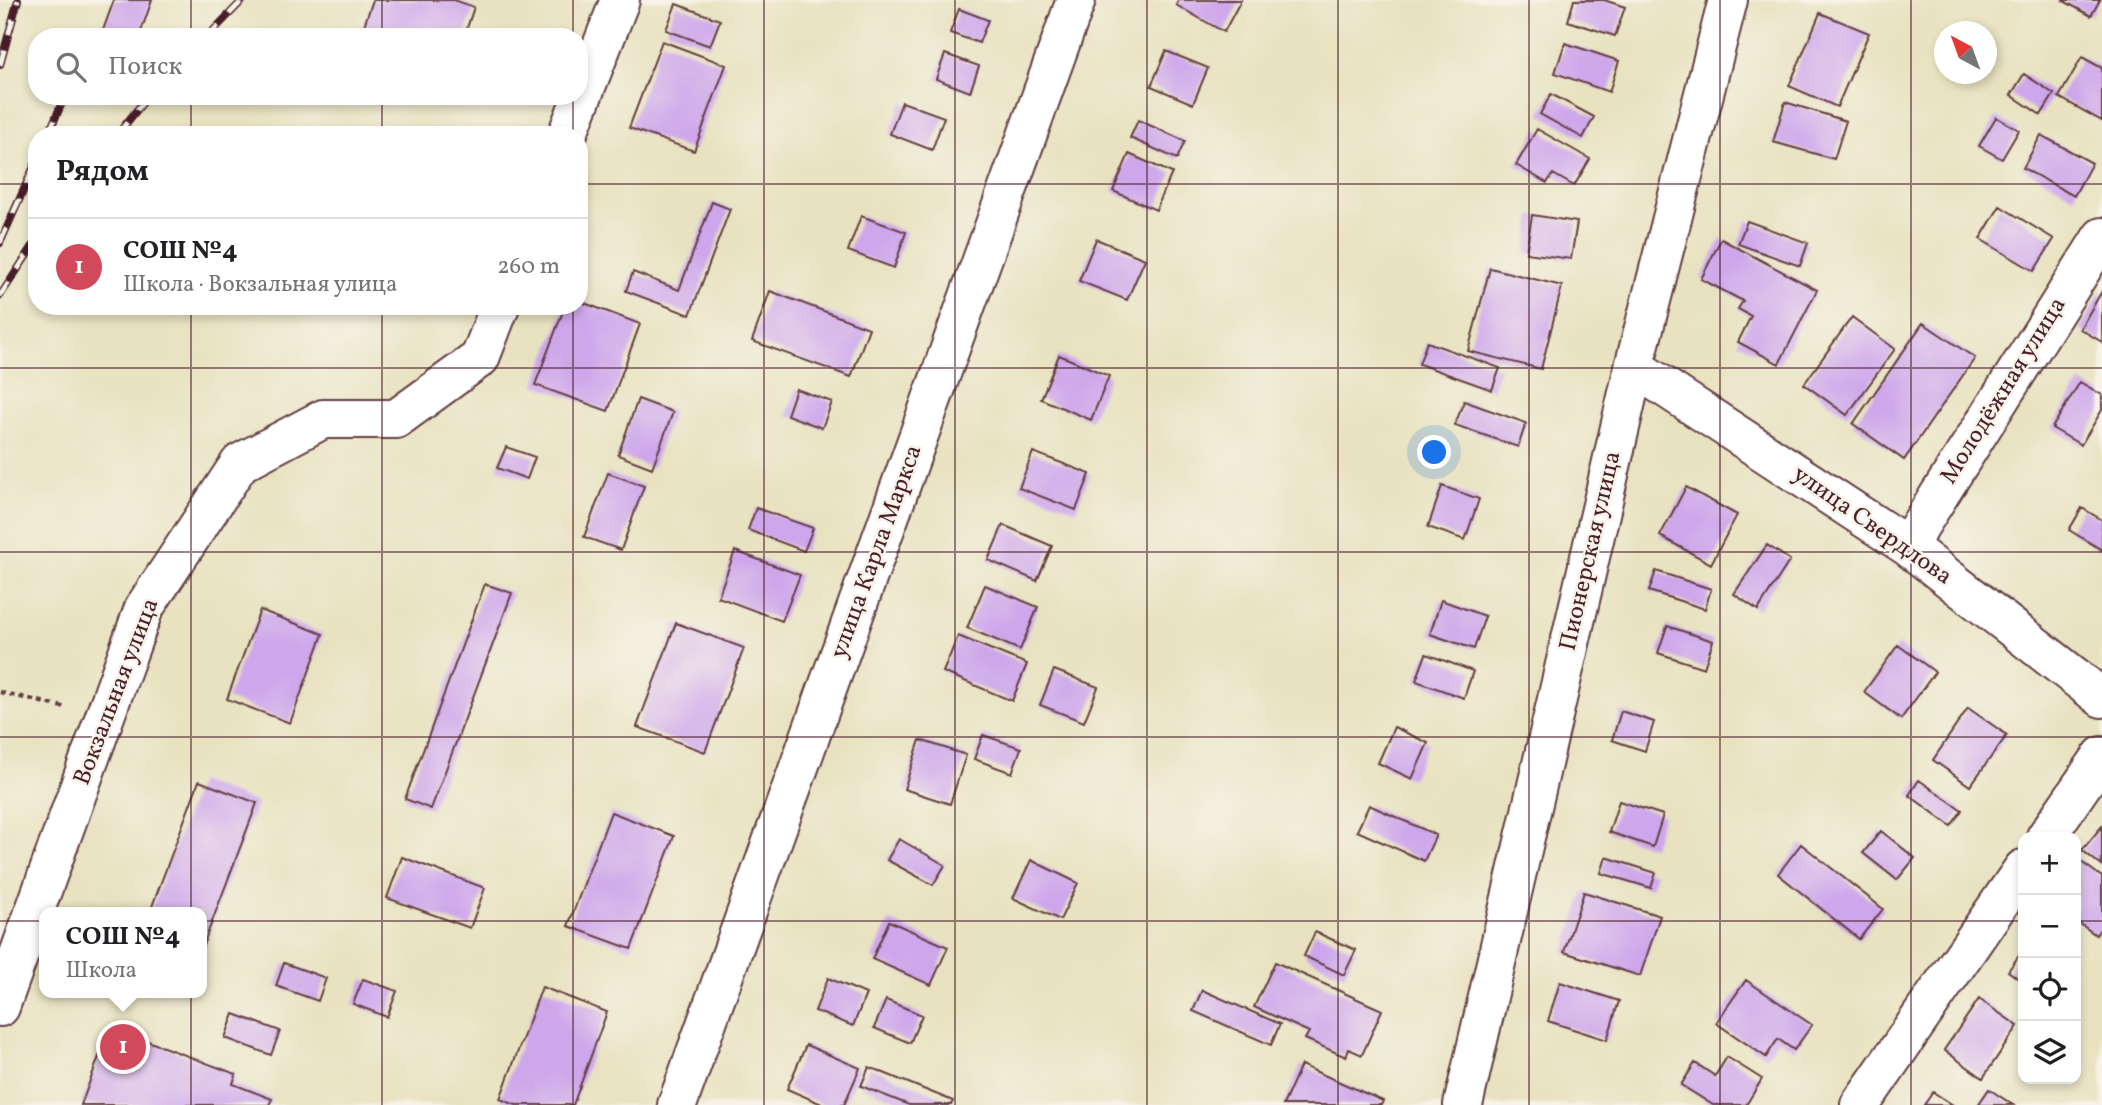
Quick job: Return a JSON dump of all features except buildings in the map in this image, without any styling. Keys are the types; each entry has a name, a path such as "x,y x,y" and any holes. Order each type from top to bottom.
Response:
{"street":[{"path":"588,82 620,0"},
{"name":"улица Карла Маркса","path":"677,1105 1076,0"},
{"name":"Пионерская улица","path":"1464,1105 1634,367 1728,0"},
{"path":"571,126 579,105"},
{"name":"Молодёжная улица","path":"1907,546 2102,237"},
{"name":"Вокзальная улица","path":"0,1007 144,608 240,463 323,419 396,419 480,358 497,315"},
{"name":"улица Свердлова","path":"1634,367 1907,546 2102,698"},
{"path":"2049,832 2102,756"},
{"path":"1860,1105 2018,876"}],"path":[{"path":"0,692 105,718"}],"railway":[{"path":"0,65 18,0"},
{"path":"216,28 243,0"},
{"path":"52,126 61,105"},
{"path":"124,126 141,105"},
{"path":"0,243 28,180"},
{"path":"0,296 28,254"}],"place":[{"name":"СОШ №4","path":"123,1047"}]}
